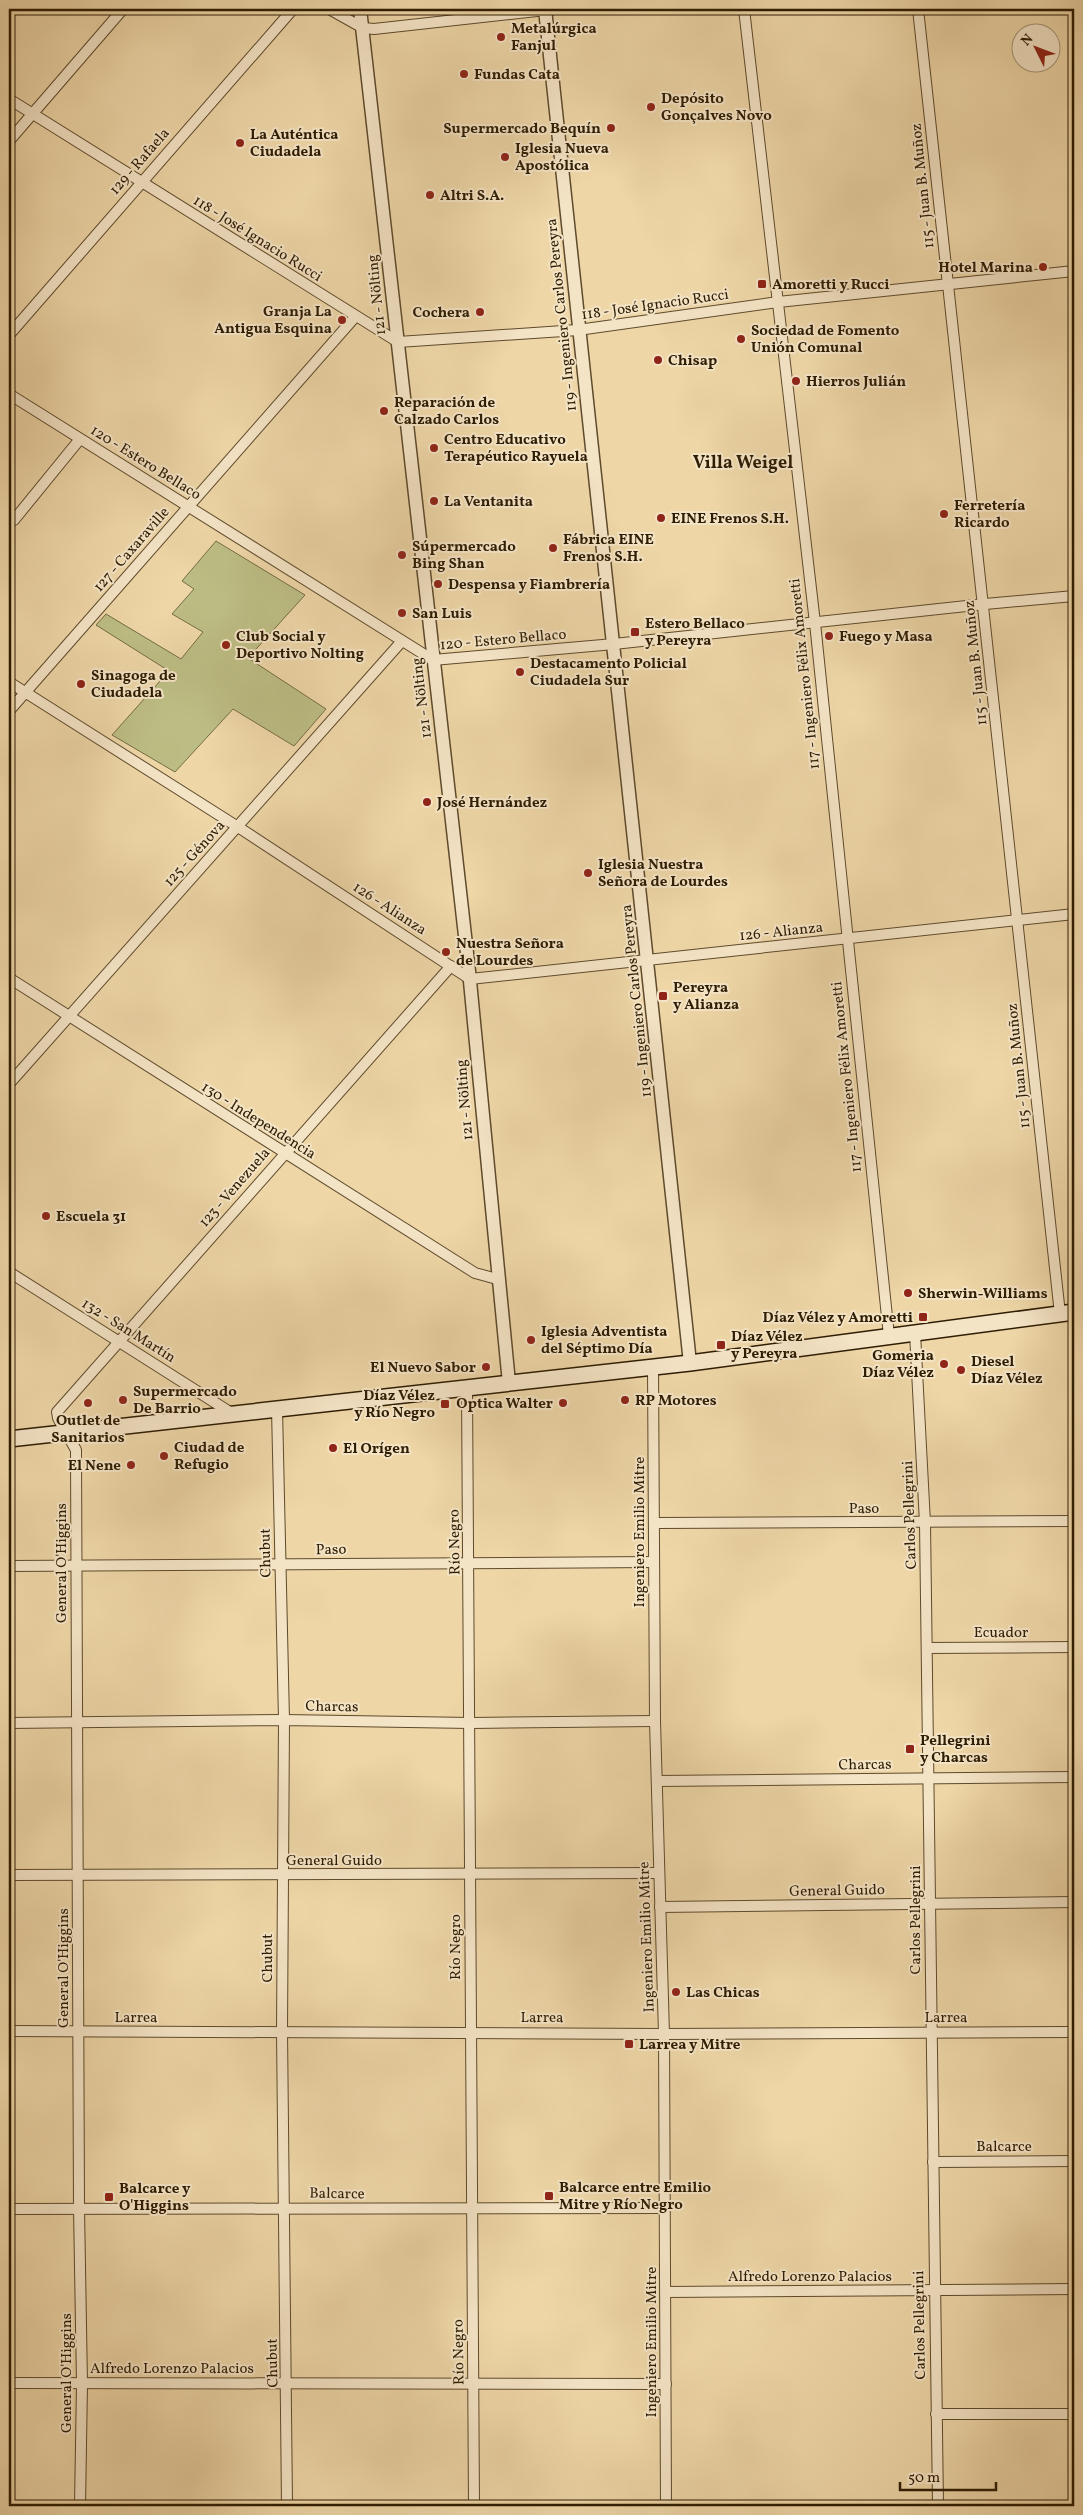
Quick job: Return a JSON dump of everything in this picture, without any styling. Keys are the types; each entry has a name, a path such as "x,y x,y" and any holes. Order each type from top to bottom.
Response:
{"main road":[{"path":"9,1439 690,1363 1067,1313"}],"street":[{"path":"9,141 122,9"},
{"name":"129 - Rafaela","path":"9,335 141,181 293,9"},
{"path":"329,9 362,28 374,29 548,9"},
{"name":"121 - Nölting","path":"360,9 470,978 509,1383"},
{"name":"119 - Ingeniero Carlos Pereyra","path":"548,9 578,330 614,644 690,1363"},
{"name":"117 - Ingeniero Félix Amoretti","path":"744,9 815,623 888,1336"},
{"name":"115 - Juan B. Muñoz","path":"918,9 947,285 985,604 1017,920 1067,1313"},
{"name":"118 - José Ignacio Rucci","path":"9,99 355,317 398,342 578,330 778,302 1074,271"},
{"name":"127 - Caxaraville","path":"9,711 355,317"},
{"name":"120 - Estero Bellaco","path":"9,394 433,660 614,644 1074,596"},
{"path":"14,520 80,439"},
{"name":"125 - Génova","path":"9,1084 402,642"},
{"name":"126 - Alianza","path":"9,682 238,827 470,978 1074,914"},
{"name":"123 - Venezuela","path":"66,1432 58,1418 57,1412 451,966"},
{"name":"130 - Independencia","path":"9,978 284,1154 475,1273 498,1279"},
{"name":"132 - San Martín","path":"9,1272 232,1414"},
{"name":"Carlos Pellegrini","path":"915,1333 925,1523 930,2032 938,2506"},
{"name":"Ingeniero Emilio Mitre","path":"653,1367 655,1721 664,2034 666,2506"},
{"name":"Río Negro","path":"467,1388 471,1723 470,2032 474,2506"},
{"name":"Chubut","path":"277,1409 284,1720 282,2031 287,2506"},
{"name":"General O'Higgins","path":"66,1432 76,1450 79,2208 82,2384 80,2506"},
{"name":"Paso","path":"655,1523 925,1523 1074,1520"},
{"name":"Paso","path":"9,1566 654,1562"},
{"name":"Ecuador","path":"927,1648 1074,1647"},
{"name":"Charcas","path":"9,1723 284,1720 471,1723 655,1721"},
{"name":"Charcas","path":"657,1781 1074,1776"},
{"name":"General Guido","path":"9,1875 659,1874"},
{"name":"General Guido","path":"660,1907 1074,1902"},
{"name":"Larrea","path":"9,2031 664,2034 1074,2032"},
{"name":"Balcarce","path":"933,2162 1074,2161"},
{"name":"Balcarce","path":"9,2209 285,2207 471,2210 665,2208"},
{"name":"Alfredo Lorenzo Palacios","path":"666,2292 1074,2289"},
{"name":"Alfredo Lorenzo Palacios","path":"9,2383 666,2384"},
{"path":"936,2414 1074,2414"}],"green space":[{"name":"Club Social y Deportivo Nolting","path":"216,541 305,595 248,658 326,709 294,746 233,709 175,772 112,735 169,671 96,625 106,614 181,659 203,632 172,614 194,589 182,581"}],"place":[{"name":"Metalúrgica Fanjul","path":"501,37"},
{"name":"Fundas Cata","path":"464,74"},
{"name":"Depósito Gonçalves Novo","path":"651,107"},
{"name":"Supermercado Bequín","path":"611,128"},
{"name":"La Auténtica Ciudadela","path":"240,143"},
{"name":"Iglesia Nueva Apostólica","path":"505,157"},
{"name":"Altri S.A.","path":"430,195"},
{"name":"Hotel Marina","path":"1043,267"},
{"name":"Amoretti y Rucci","path":"762,284"},
{"name":"Cochera","path":"480,312"},
{"name":"Granja La Antigua Esquina","path":"342,320"},
{"name":"Sociedad de Fomento Unión Comunal","path":"741,339"},
{"name":"Chisap","path":"658,360"},
{"name":"Hierros Julián","path":"796,381"},
{"name":"Reparación de Calzado Carlos","path":"384,411"},
{"name":"Centro Educativo Terapéutico Rayuela","path":"434,448"},
{"name":"La Ventanita","path":"434,501"},
{"name":"Ferretería Ricardo","path":"944,514"},
{"name":"EINE Frenos S.H.","path":"661,518"},
{"name":"Fábrica EINE Frenos S.H.","path":"553,548"},
{"name":"Súpermercado Bing Shan","path":"402,555"},
{"name":"Despensa y Fiambrería","path":"438,584"},
{"name":"San Luis","path":"402,613"},
{"name":"Estero Bellaco y Pereyra","path":"635,632"},
{"name":"Fuego y Masa","path":"829,636"},
{"name":"Club Social y Deportivo Nolting","path":"226,645"},
{"name":"Destacamento Policial Ciudadela Sur","path":"520,672"},
{"name":"Sinagoga de Ciudadela","path":"81,684"},
{"name":"José Hernández","path":"427,802"},
{"name":"Iglesia Nuestra Señora de Lourdes","path":"588,873"},
{"name":"Nuestra Señora de Lourdes","path":"446,952"},
{"name":"Pereyra y Alianza","path":"663,996"},
{"name":"Escuela 31","path":"46,1216"},
{"name":"Sherwin-Williams","path":"908,1293"},
{"name":"Díaz Vélez y Amoretti","path":"923,1317"},
{"name":"Iglesia Adventista del Séptimo Día","path":"531,1340"},
{"name":"Díaz Vélez y Pereyra","path":"721,1345"},
{"name":"Gomeria Díaz Vélez","path":"944,1364"},
{"name":"El Nuevo Sabor","path":"486,1367"},
{"name":"Diesel Díaz Vélez","path":"961,1370"},
{"name":"Supermercado De Barrio","path":"123,1400"},
{"name":"RP Motores","path":"625,1400"},
{"name":"Outlet de Sanitarios","path":"88,1403"},
{"name":"Optica Walter","path":"563,1403"},
{"name":"Díaz Vélez y Río Negro","path":"445,1404"},
{"name":"El Orígen","path":"333,1448"},
{"name":"Ciudad de Refugio","path":"164,1456"},
{"name":"El Nene","path":"131,1465"},
{"name":"Pellegrini y Charcas","path":"910,1749"},
{"name":"Las Chicas","path":"676,1992"},
{"name":"Larrea y Mitre","path":"629,2044"},
{"name":"Balcarce entre Emilio Mitre y Río Negro","path":"549,2196"},
{"name":"Balcarce y O'Higgins","path":"109,2197"}],"district":[{"name":"Villa Weigel","path":"743,462"}]}
